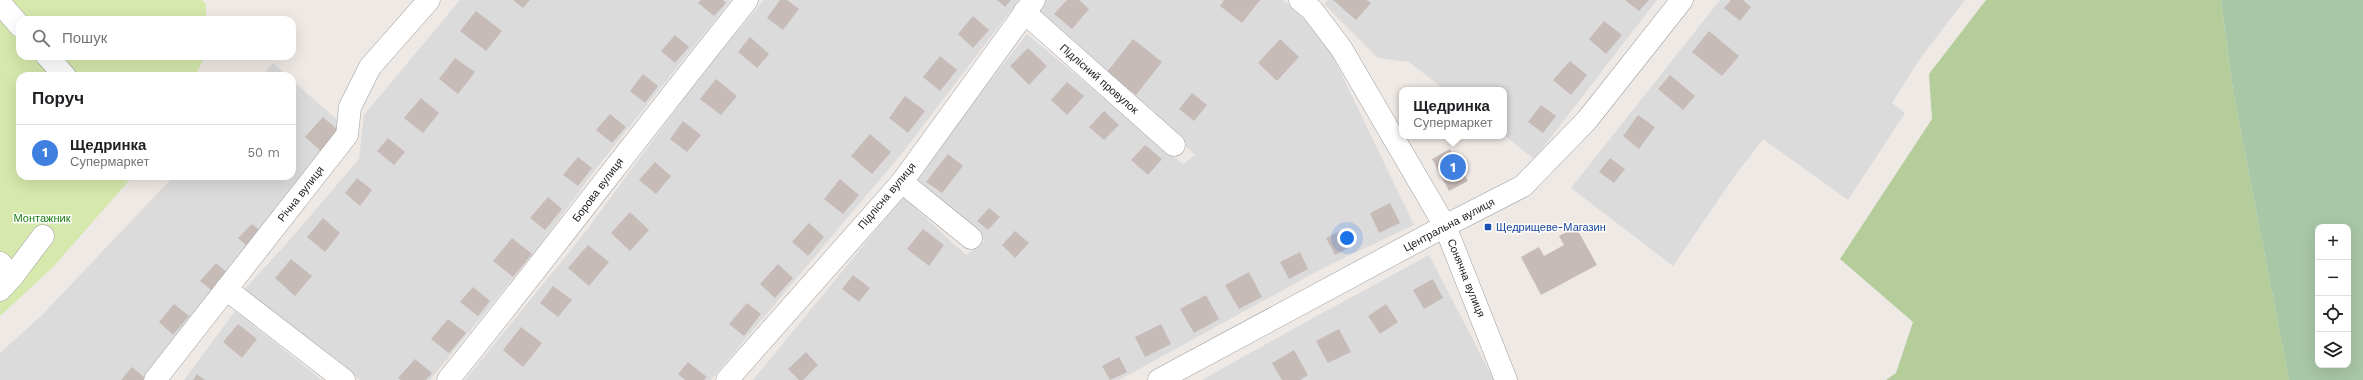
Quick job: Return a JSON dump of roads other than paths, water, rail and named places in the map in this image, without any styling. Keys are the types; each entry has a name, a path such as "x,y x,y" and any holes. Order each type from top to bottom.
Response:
{"street":[{"name":"Річна вулиця","path":"155,380 347,135 350,107 370,67 429,0"},
{"name":"Борова вулиця","path":"448,380 544,261 746,0"},
{"name":"Центральна вулиця","path":"1159,380 1445,226 1523,186 1587,120 1682,0"},
{"path":"0,3 16,21"},
{"name":"Сонячна вулиця","path":"1311,3 1341,48 1445,226 1506,380"},
{"name":"Підлісний провулок","path":"1029,6 1174,145"},
{"name":"Підлісна вулиця","path":"726,380 902,182 1029,6"},
{"path":"51,60 61,72"},
{"path":"902,182 971,238"},
{"path":"4,277 43,236"},
{"path":"226,289 344,380"}],"place":[{"name":"Щедринка","path":"1453,167"},
{"name":"Щедрищеве-Магазин","path":"1488,227"}],"park label":[{"name":"Монтажник","path":"42,218"}]}
